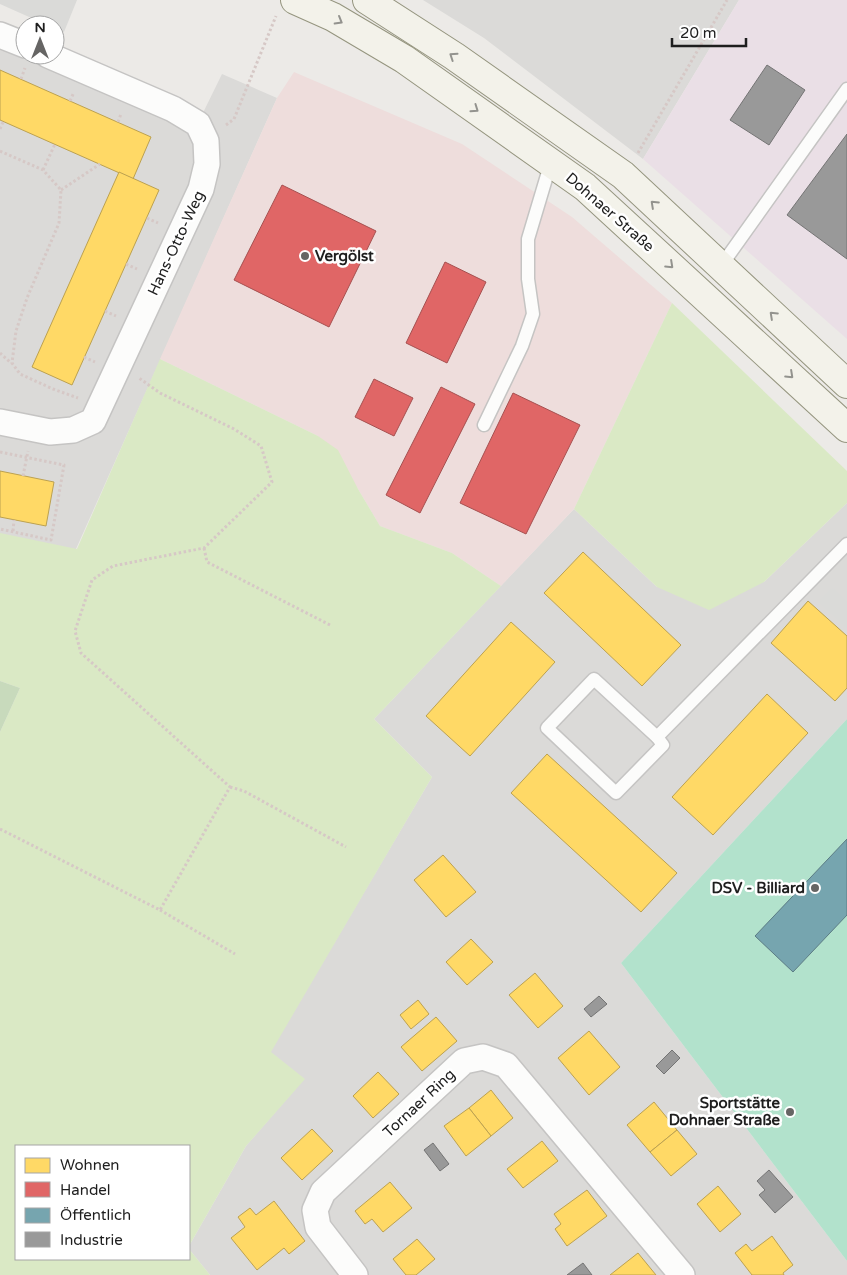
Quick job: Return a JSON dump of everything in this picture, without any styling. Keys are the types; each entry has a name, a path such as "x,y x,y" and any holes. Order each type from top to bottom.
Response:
{"main road":[{"path":"367,0 454,56 623,175 847,384"},
{"name":"Dohnaer Straße","path":"287,4 333,17 404,59 585,187 847,428"}],"street":[{"path":"0,35 15,41"},
{"path":"65,62 173,108 198,124 206,141"},
{"name":"Hans-Otto-Weg","path":"0,422 50,432 73,430 93,421 203,184 207,164 206,141"},
{"name":"Tornaer Ring","path":"355,1275 318,1227 315,1210 323,1192 464,1061 482,1057 506,1065 682,1275"}],"lane":[{"path":"721,266 847,89"},
{"path":"484,425 522,346 533,314 528,279 528,239 551,162"},
{"path":"656,737 847,544"},
{"path":"594,679 656,737 663,745 616,793 547,728 594,679"}],"path":[{"path":"623,175 726,0"},
{"path":"206,141 234,119 287,4"},
{"path":"21,79 24,72"},
{"path":"70,101 74,91"},
{"path":"118,122 122,113"},
{"path":"0,129 3,122"},
{"path":"43,170 55,144"},
{"path":"0,151 43,170 61,190 59,223 27,298 16,331 12,363"},
{"path":"61,190 100,164"},
{"path":"105,311 119,317"},
{"path":"0,353 12,363 20,374 53,389 87,401"},
{"path":"119,365 160,392 234,429 261,446 272,482 204,548 113,566 92,580 75,630 81,653 230,787 244,791 346,847"},
{"path":"0,452 64,465 51,540 0,529"},
{"path":"13,532 14,520"},
{"path":"204,548 207,562 332,626"},
{"path":"160,910 230,787"},
{"path":"0,829 160,910 235,954"}],"shaded area":[{"path":"0,0 77,0 65,30 65,15 25,15 0,4"},
{"path":"423,0 739,0 643,159 484,38"},
{"path":"739,0 847,0 847,339 643,159"},
{"path":"0,35 15,47 15,65 65,65 65,63 198,123 222,74 277,98 76,549 0,681"},
{"path":"294,72 462,144 572,217 672,303 574,509 501,586 452,553 380,526 358,489 318,436 160,359 277,98"},
{"path":"847,503 847,719 621,963 847,1261 847,1275 210,1275 190,1250 190,1244 246,1146 304,1079 270,1052 432,777 374,719 574,509 657,587 764,582"},
{"path":"832,588 847,602 847,628 819,602"}],"green space":[{"path":"672,303 847,471 847,503 764,582 709,610 657,587 574,509"},
{"path":"160,359 318,436 338,450 380,526 452,553 501,586 374,719 432,777 271,1052 305,1079 246,1146 190,1244 190,1145 15,1145 15,1260 190,1260 190,1250 210,1275 0,1275 0,732 20,688 0,681 0,533 77,549"},
{"path":"0,681 20,688 0,732"},
{"name":"Sportstätte Dohnaer Straße","path":"847,719 847,1261 621,963"}],"building: Wohnen":[{"path":"0,70 151,137 133,179 0,120"},
{"path":"119,172 159,190 72,385 32,367"},
{"path":"0,471 54,482 46,526 0,517"},
{"path":"583,552 681,645 642,686 544,593"},
{"path":"808,601 847,636 847,688 835,701 771,643"},
{"path":"511,622 555,662 470,756 426,716"},
{"path":"767,694 808,733 713,835 672,797"},
{"path":"547,754 677,873 641,912 511,793"},
{"path":"443,855 476,892 446,917 414,880"},
{"path":"471,939 493,962 467,985 446,962"},
{"path":"535,973 563,1006 538,1028 509,995"},
{"path":"418,1000 429,1014 411,1029 400,1015"},
{"path":"436,1017 457,1041 422,1071 401,1047"},
{"path":"589,1031 620,1067 589,1095 558,1058"},
{"path":"378,1072 399,1094 373,1118 353,1096"},
{"path":"491,1090 513,1118 491,1136 469,1108"},
{"path":"654,1102 677,1130 650,1152 627,1125"},
{"path":"469,1108 491,1136 466,1156 444,1126"},
{"path":"312,1129 333,1151 302,1180 281,1158"},
{"path":"677,1130 697,1154 671,1176 650,1152"},
{"path":"542,1141 558,1161 523,1188 507,1169"},
{"path":"390,1182 412,1208 383,1232 372,1219 365,1224 355,1211"},
{"path":"718,1186 741,1214 720,1232 697,1204"},
{"path":"587,1190 607,1216 567,1246 555,1229 561,1224 554,1214"},
{"path":"274,1201 305,1241 289,1254 284,1248 257,1270 231,1238 245,1227 238,1217 250,1208 256,1215"},
{"path":"772,1236 793,1265 783,1273 784,1275 752,1275 735,1253 746,1244 752,1251"},
{"path":"417,1239 435,1259 416,1275 406,1275 393,1259"},
{"path":"638,1253 656,1275 610,1275"}],"building: Handel":[{"name":"Vergölst","path":"282,185 376,231 329,327 234,280"},
{"path":"445,262 486,282 447,363 406,343"},
{"path":"374,379 413,398 394,436 355,417"},
{"path":"441,387 475,404 420,513 386,495"},
{"path":"513,393 580,425 526,534 460,503"}],"building: Öffentlich":[{"path":"847,839 847,915 793,972 755,936"}],"building: Industrie":[{"path":"767,65 805,90 769,145 730,120"},
{"path":"847,134 847,259 787,215"},
{"path":"599,996 607,1004 591,1017 584,1009"},
{"path":"672,1050 680,1058 664,1074 656,1066"},
{"path":"433,1143 449,1164 440,1171 424,1150"},
{"path":"769,1170 793,1197 775,1213 759,1195 765,1190 757,1181"},
{"path":"583,1263 592,1275 567,1275"}],"place":[{"name":"Vergölst","path":"305,256"},
{"name":"DSV - Billiard","path":"815,888"},
{"name":"Sportstätte Dohnaer Straße","path":"790,1112"}]}
